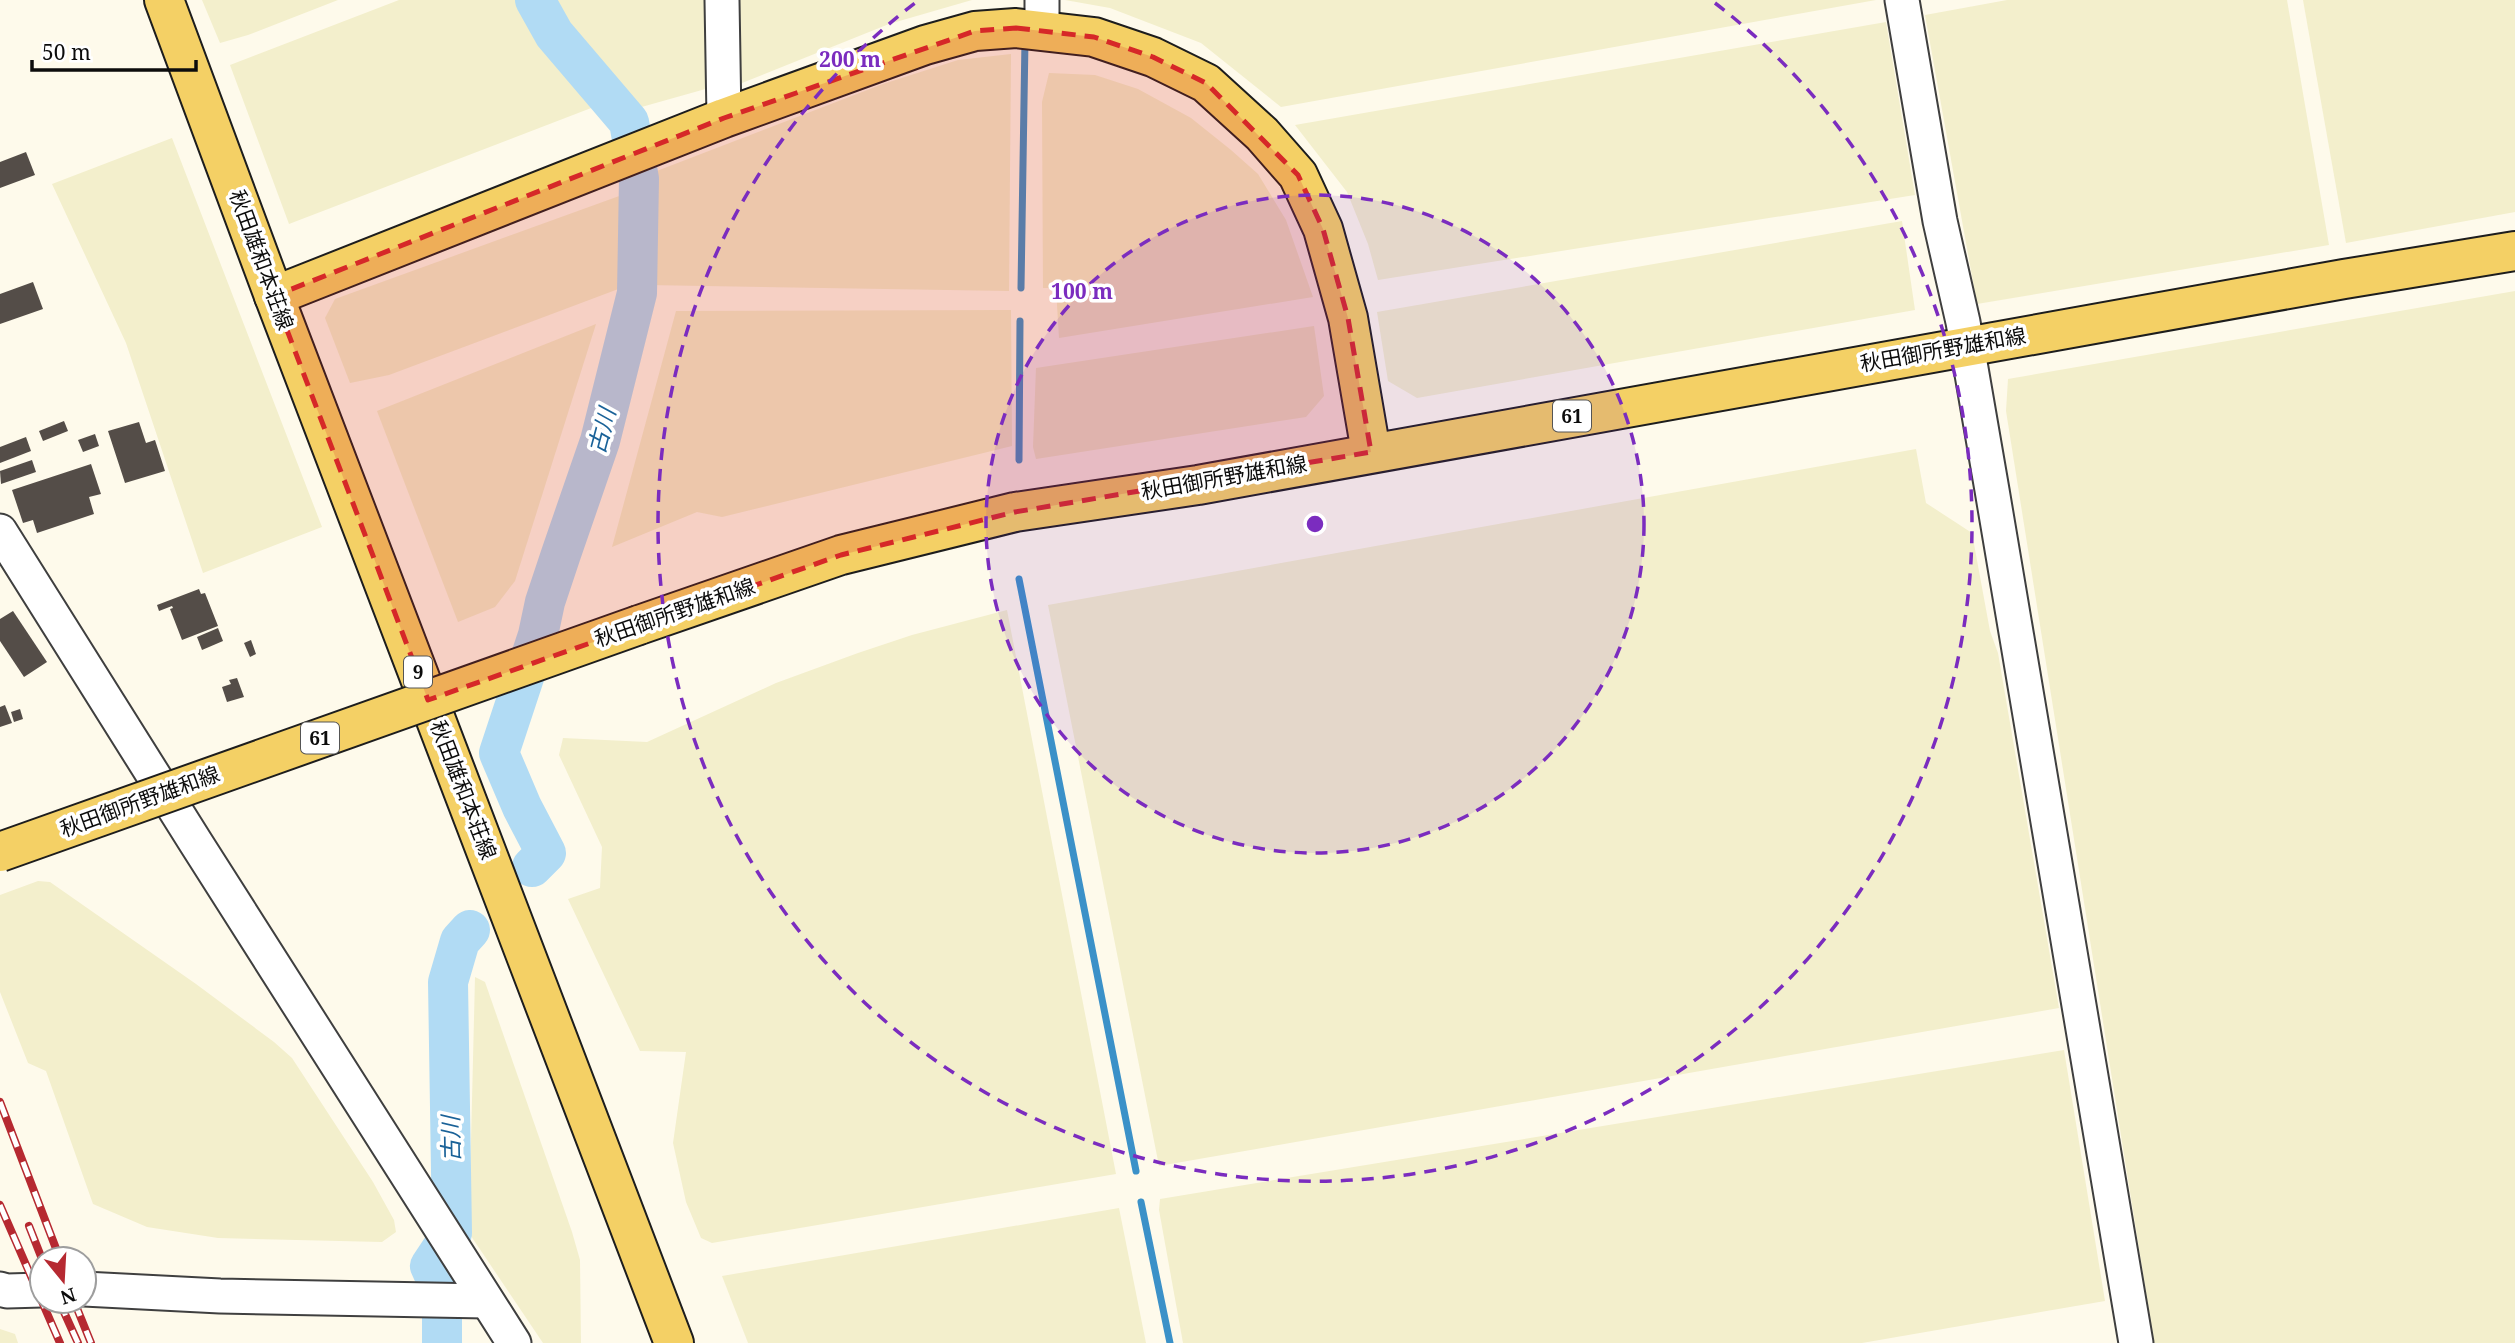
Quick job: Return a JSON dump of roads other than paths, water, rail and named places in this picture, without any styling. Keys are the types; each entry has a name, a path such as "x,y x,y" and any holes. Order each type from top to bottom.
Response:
{"main road":[{"name":"秋田雄和本荘線","path":"164,0 274,296 674,1343"},
{"path":"274,296 724,118 925,45 975,32 1035,22 1094,37 1153,57 1206,83 1262,134 1298,175 1323,229 1348,318 1371,452"},
{"name":"秋田御所野雄和線","path":"0,852 841,555 1015,512 1198,485 2344,279 2515,251"}],"street":[{"path":"722,0 724,118"},
{"path":"1902,0 1940,220 1967,346 2136,1343"},
{"path":"0,531 458,1256 460,1301"},
{"path":"0,1289 28,1290"},
{"path":"98,1290 220,1296 460,1301 514,1343"}],"waterway":[{"name":"古川","path":"532,867 546,853 522,807 499,753 538,635 545,602 600,441 637,293 639,179 629,122 554,34 535,0"},
{"path":"1021,288 1025,40"},
{"path":"1019,460 1020,321"},
{"path":"1019,579 1136,1171"},
{"name":"古川","path":"442,1343 442,1293 430,1266 452,1233 448,982 460,941 470,930"},
{"path":"1141,1202 1170,1343"}],"railway":[{"path":"0,1102 55,1245"},
{"path":"0,1205 60,1343"},
{"path":"29,1226 36,1245"},
{"path":"65,1315 78,1343"},
{"path":"80,1315 91,1343"}]}
